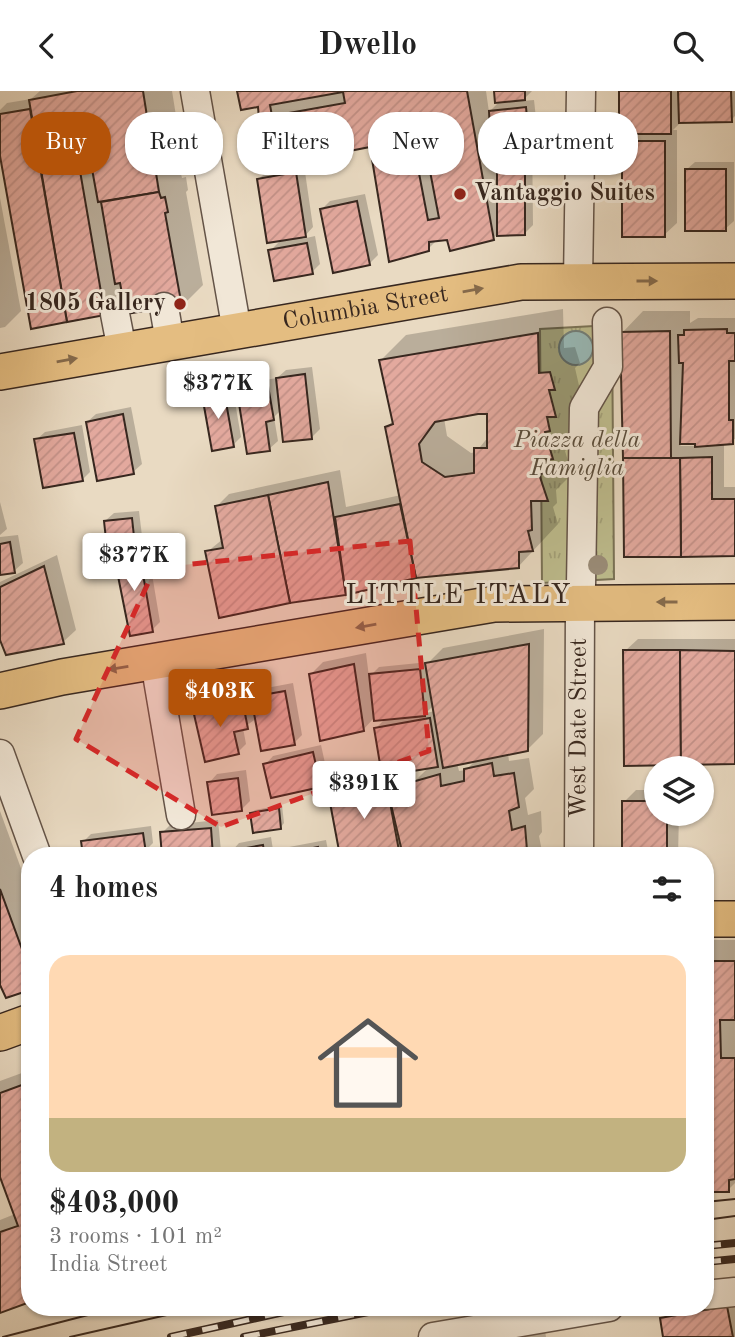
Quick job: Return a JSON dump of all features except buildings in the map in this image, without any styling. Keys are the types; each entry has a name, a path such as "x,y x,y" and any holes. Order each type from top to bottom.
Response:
{"main road":[{"name":"Columbia Street","path":"0,372 522,282 735,281"},
{"path":"0,691 494,604 580,593 735,601"},
{"path":"714,919 735,919"},
{"path":"0,1033 21,1025"}],"street":[{"path":"195,91 237,331"},
{"path":"579,281 581,91"},
{"path":"164,307 170,342"},
{"path":"115,314 122,350"},
{"name":"West Date Street","path":"579,847 583,408 608,367 607,322"},
{"path":"155,662 181,815"},
{"path":"0,754 34,847"},
{"path":"714,1294 735,1292"},
{"path":"433,1337 556,1316"}],"highlighted area":[{"path":"410,541 429,751 221,827 76,739 155,568"}],"green space":[{"name":"Piazza della Famiglia","path":"612,325 614,579 542,583 540,329"}],"water":[{"path":"576,331 588,336 593,348 588,360 576,365 564,360 559,348 564,336"}],"tram line":[{"path":"714,1201 735,1199"},
{"path":"714,1219 735,1216"},
{"path":"3,1337 84,1316"},
{"path":"70,1337 162,1316"}],"railway":[{"path":"714,1245 735,1243"},
{"path":"714,1261 735,1259"},
{"path":"171,1337 266,1316"},
{"path":"244,1337 348,1316"}],"place":[{"name":"Vantaggio Suites","path":"460,194"},
{"name":"1805 Gallery","path":"180,304"}],"district":[{"name":"LITTLE ITALY","path":"459,596"}]}
